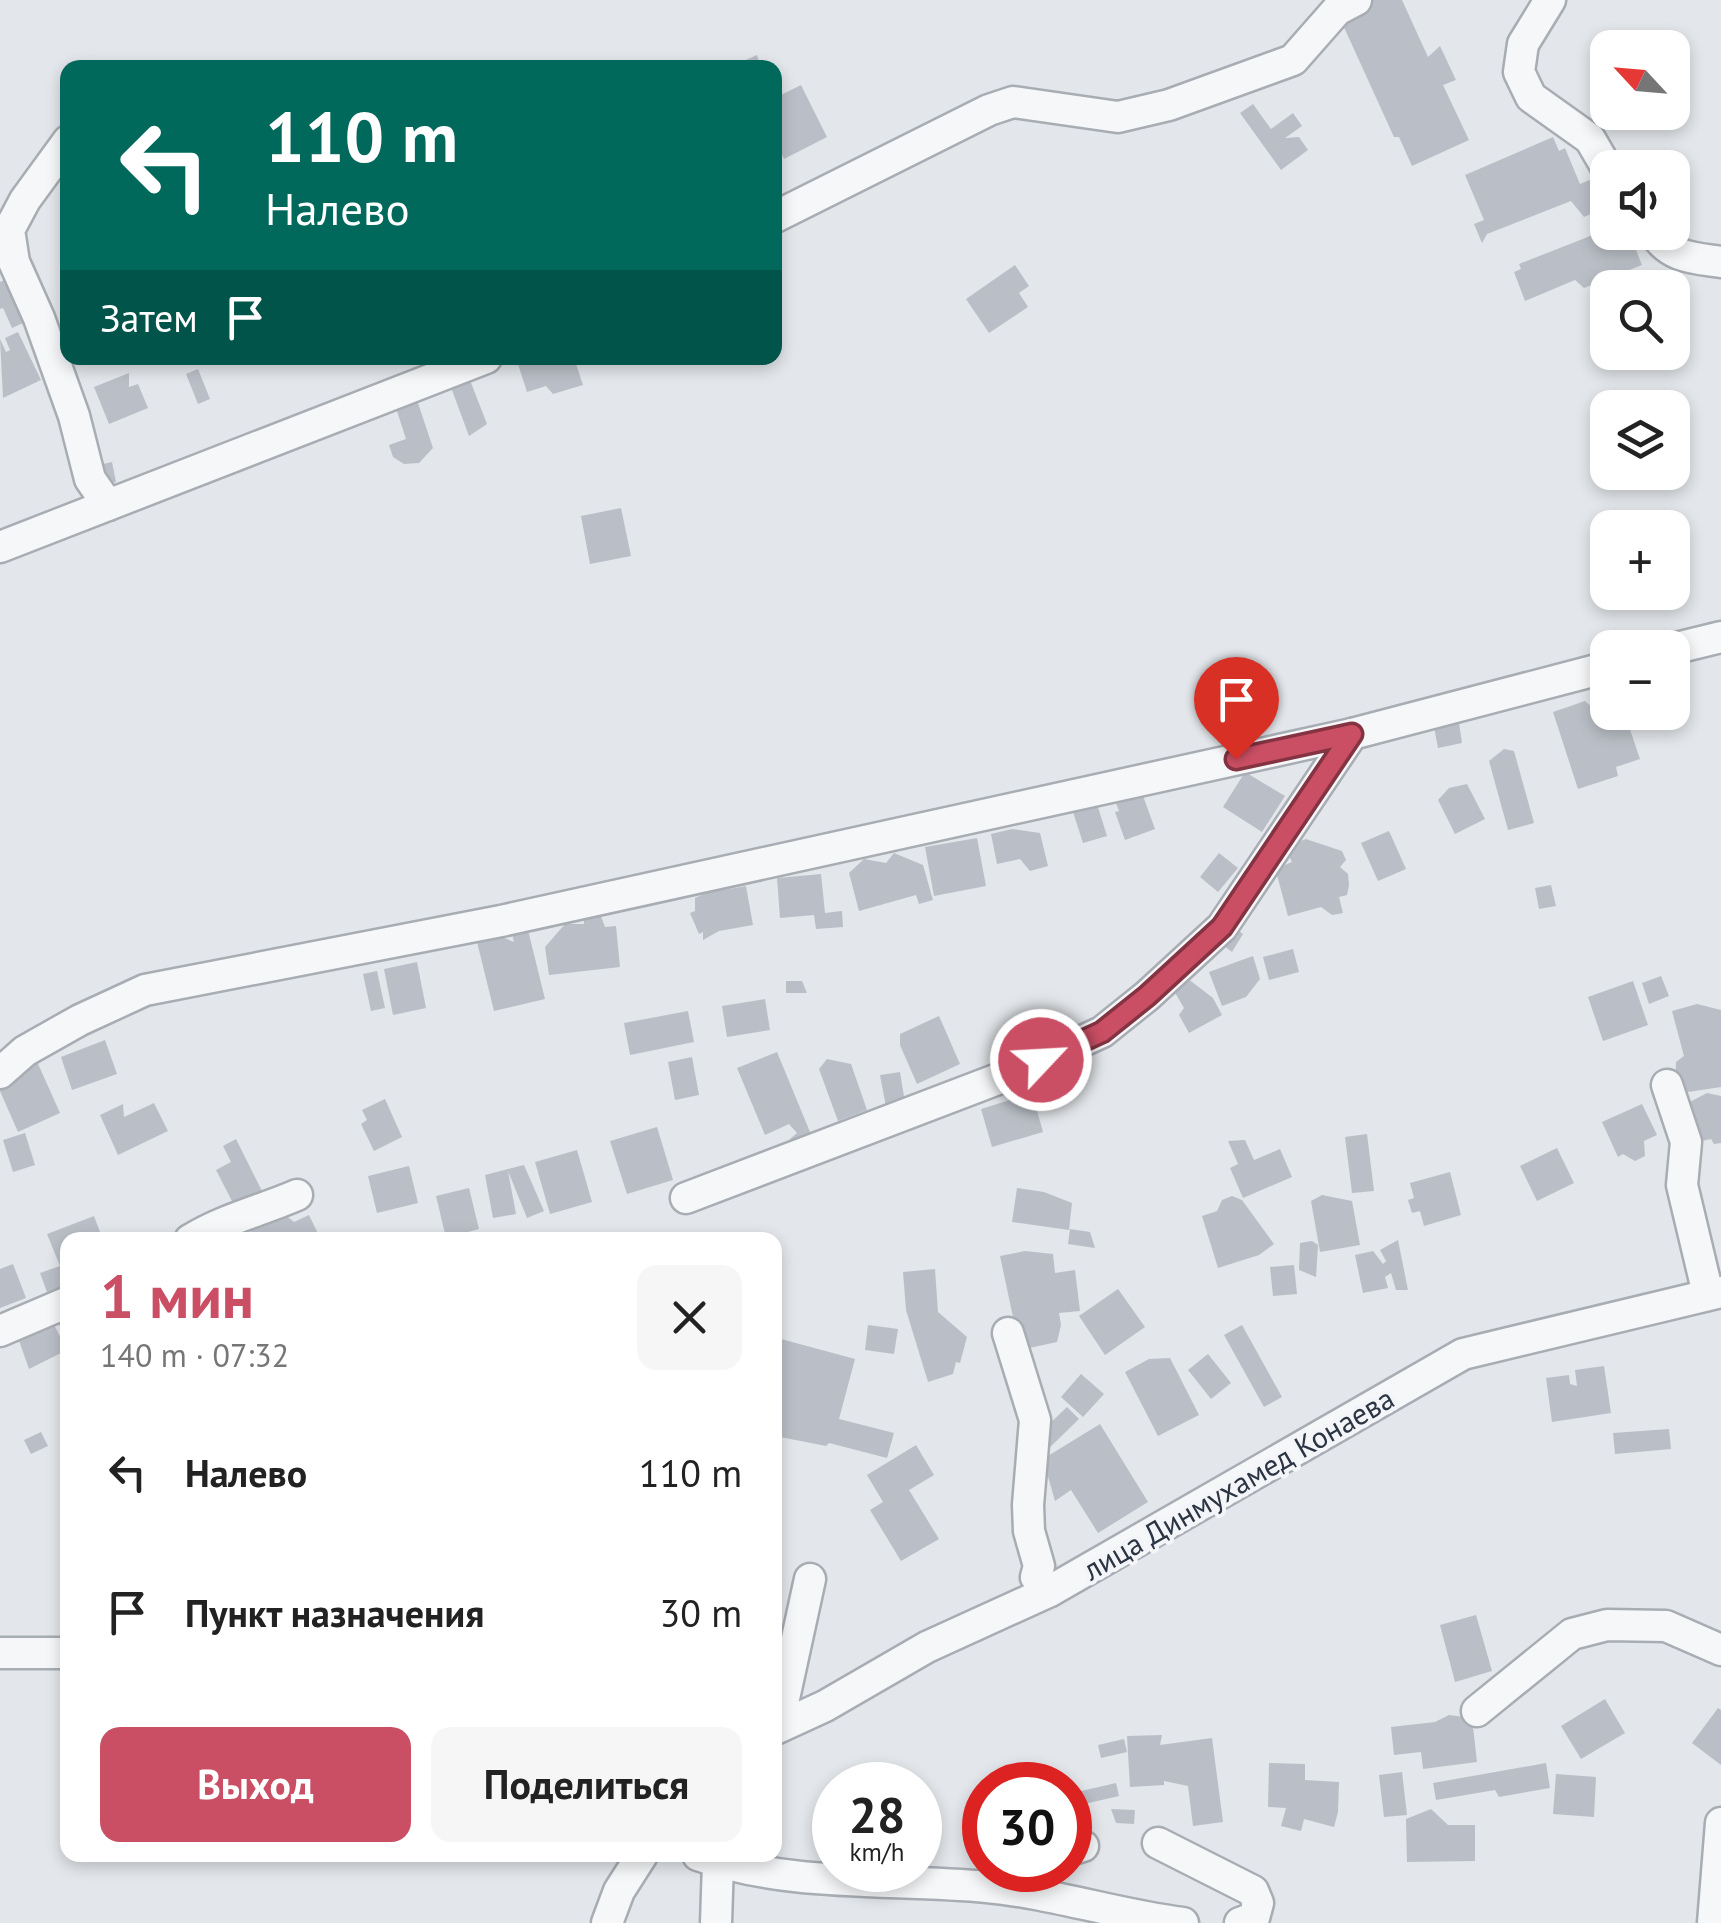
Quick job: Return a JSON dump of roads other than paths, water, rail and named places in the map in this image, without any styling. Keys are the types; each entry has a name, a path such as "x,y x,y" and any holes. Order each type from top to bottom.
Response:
{"street":[{"path":"782,214 989,110 1013,102 1118,118 1168,105 1292,60 1337,10 1356,0"},
{"path":"1550,0 1524,44 1519,72 1532,97 1590,139 1596,150"},
{"path":"60,152 24,200 9,230 14,262 68,399 90,479 108,505"},
{"path":"1670,250 1682,256 1721,262"},
{"path":"0,547 468,365"},
{"path":"1690,645 1721,637"},
{"path":"0,1073 39,1044 145,990 501,921 1352,734 1590,671"},
{"path":"686,1198 1011,1074 1102,1032 1222,927 1352,734"},
{"path":"1667,1085 1686,1142 1682,1185 1714,1293"},
{"path":"203,1232 222,1220 244,1217 296,1195"},
{"name":"лица Динмухамед Конаева","path":"782,1724 825,1706 927,1647 1050,1591 1462,1354 1714,1293"},
{"path":"0,1331 60,1305"},
{"path":"1008,1333 1035,1420 1029,1532 1039,1566 1036,1578 1050,1591"},
{"path":"782,1701 810,1579"},
{"path":"1477,1711 1572,1634 1607,1625 1666,1626 1721,1650"},
{"path":"0,1652 60,1653"},
{"path":"1713,1923 1721,1823"},
{"path":"1158,1843 1253,1891 1258,1903 1254,1918 1240,1923"},
{"path":"607,1923 619,1892 638,1862"},
{"path":"708,1862 716,1923"},
{"path":"729,1862 826,1881 962,1879"},
{"path":"1055,1892 1184,1923"}]}
